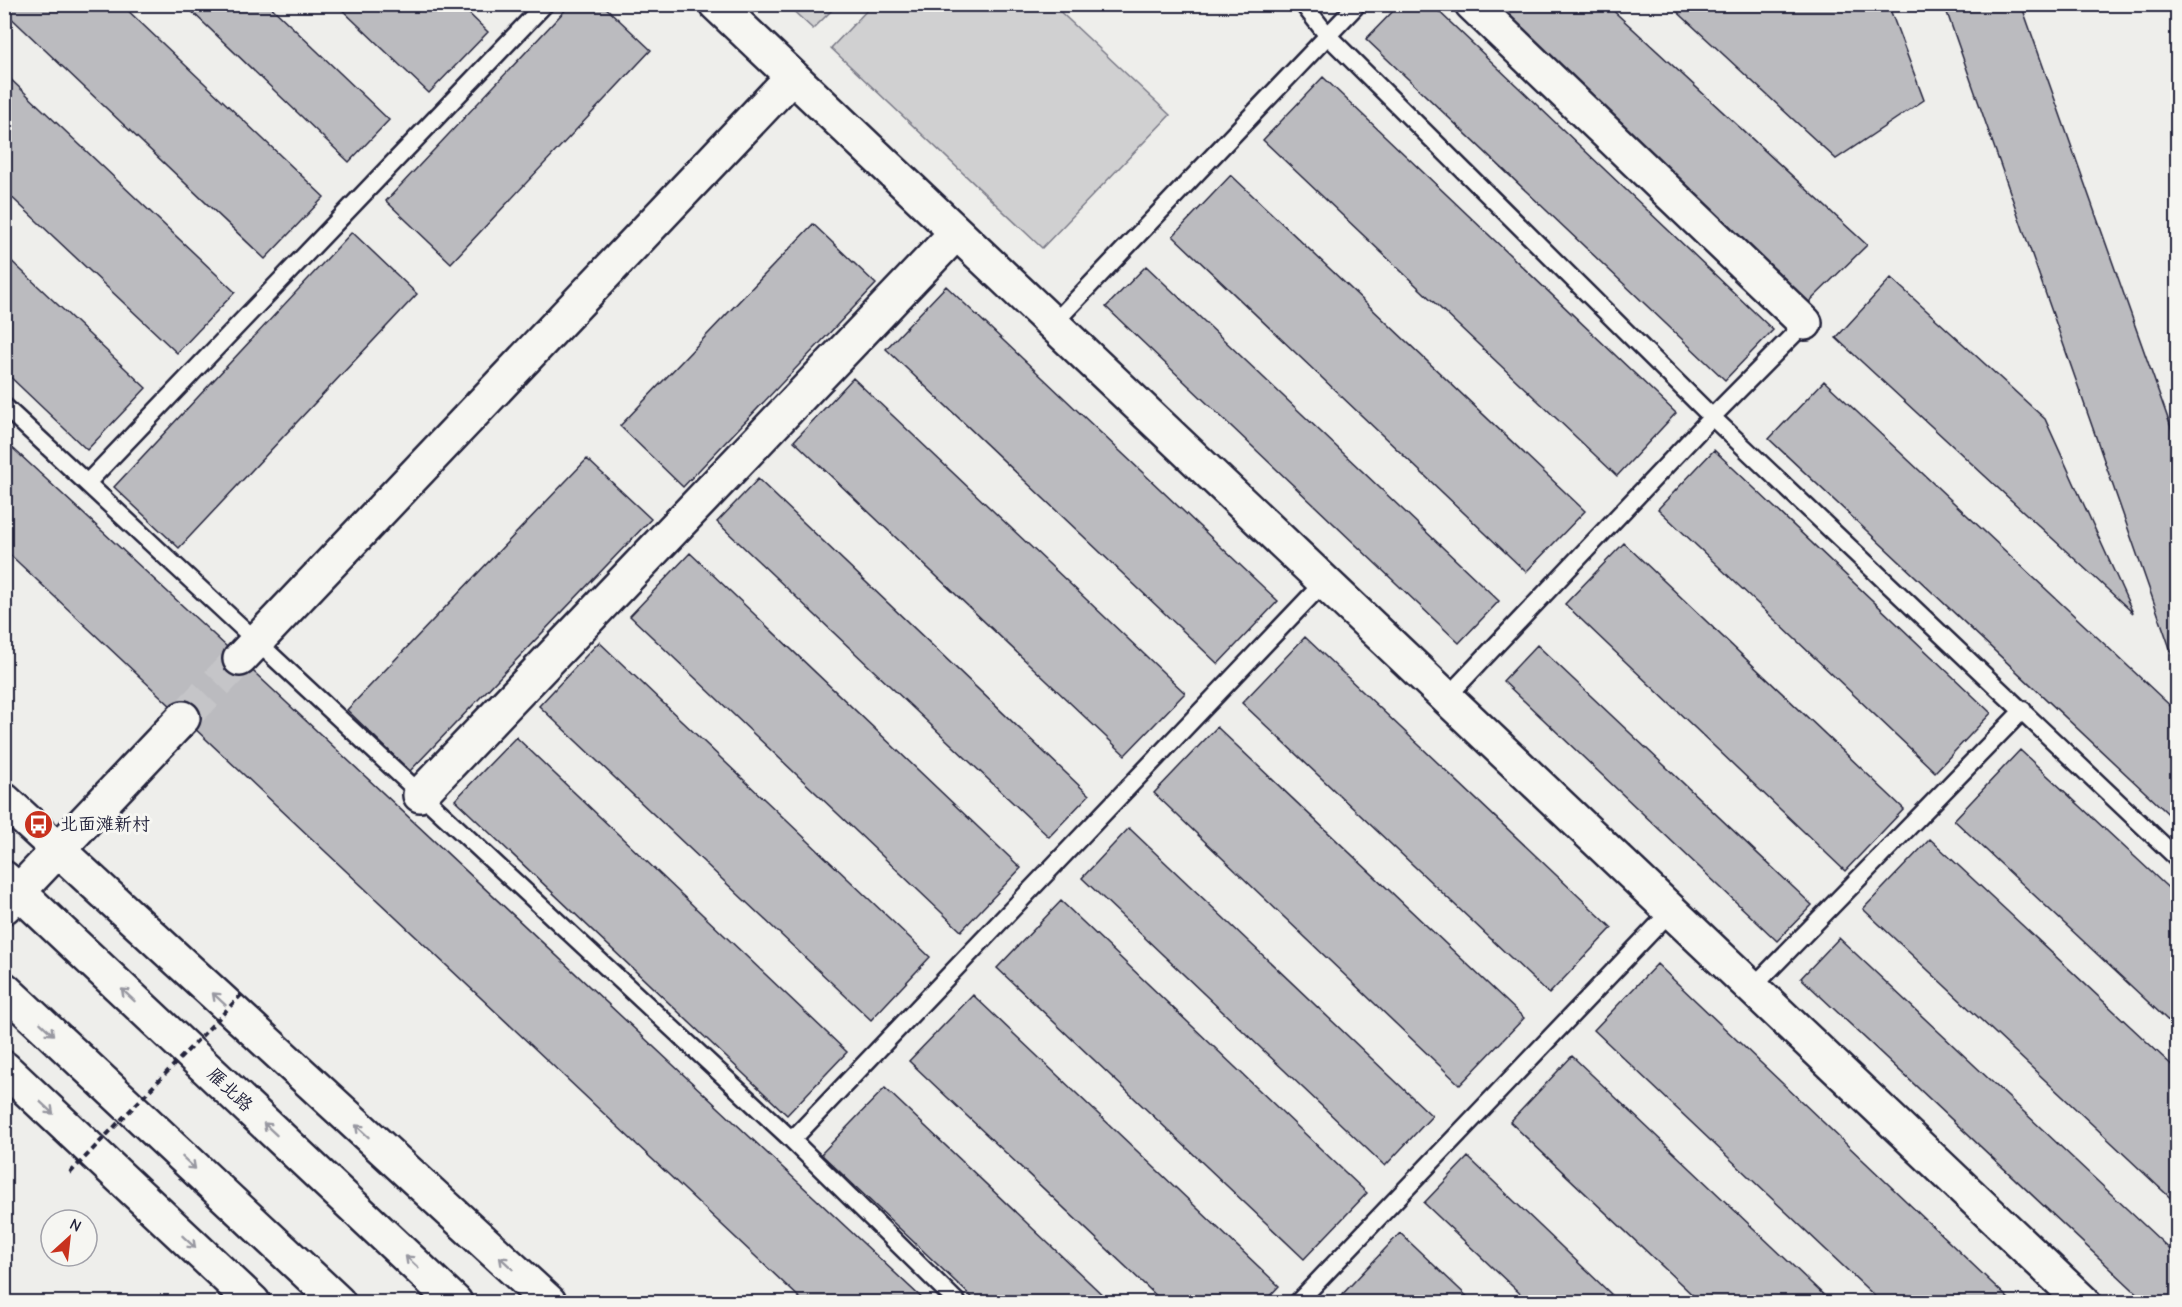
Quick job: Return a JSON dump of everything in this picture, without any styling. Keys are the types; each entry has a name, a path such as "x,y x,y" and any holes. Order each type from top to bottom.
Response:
{"street":[{"path":"716,4 2083,1302"},
{"path":"1472,4 1805,323"},
{"path":"248,650 792,77"},
{"path":"420,795 956,233"},
{"path":"9,892 58,851 183,718"},
{"path":"4,800 549,1302"},
{"name":"雁北路","path":"9,892 455,1302"},
{"path":"4,989 338,1302"},
{"path":"4,1068 253,1302"}],"lane":[{"path":"87,483 545,4"},
{"path":"1303,4 1328,36 1712,417 2178,859"},
{"path":"1053,324 1355,7"},
{"path":"1446,698 1712,417 1805,323"},
{"path":"4,406 87,483 248,650 420,795 792,1140 957,1302"},
{"path":"792,1140 1324,582"},
{"path":"1752,988 2023,710"},
{"path":"1298,1302 1671,911"}],"path":[{"path":"70,1173 243,993"}],"shaded area":[{"path":"787,5 837,5 813,29"},
{"path":"872,5 1053,5 1170,115 1042,248 831,48"}],"building":[{"path":"4,4 121,4 324,197 265,259 4,11"},
{"path":"184,4 268,4 389,120 349,162"},
{"path":"336,4 459,4 488,32 429,93"},
{"path":"571,4 602,4 651,50 451,263 386,201"},
{"path":"1400,4 1431,4 1773,330 1725,380 1366,39"},
{"path":"1494,4 1606,4 1867,245 1806,305"},
{"path":"1669,4 1888,4 1924,100 1836,159"},
{"path":"1944,4 2021,4 2178,447 2178,671"},
{"path":"4,73 235,292 177,353 4,190"},
{"path":"1323,77 1676,413 1617,476 1263,140"},
{"path":"1231,175 1585,511 1526,572 1173,236"},
{"path":"813,224 876,284 683,487 620,426"},
{"path":"352,232 417,294 179,548 114,487"},
{"path":"4,254 146,388 87,450 4,371"},
{"path":"1146,266 1499,601 1459,643 1106,307"},
{"path":"1891,278 2045,419 2133,613 1836,338"},
{"path":"946,286 1278,601 1218,664 886,349"},
{"path":"853,378 1185,693 1125,755 794,441"},
{"path":"1824,381 2178,713 2178,823 1769,439"},
{"path":"4,440 926,1302 804,1302 4,549"},
{"path":"1714,450 1991,713 1935,772 1658,509"},
{"path":"587,459 651,519 410,771 347,710"},
{"path":"758,479 1089,795 1049,837 717,522"},
{"path":"1624,543 1904,809 1845,871 1565,604"},
{"path":"690,553 1021,868 961,931 630,616"},
{"path":"1305,637 1612,928 1549,994 1242,703"},
{"path":"599,642 930,957 871,1020 539,706"},
{"path":"1537,645 1812,905 1777,941 1503,681"},
{"path":"1217,727 1524,1018 1460,1085 1154,793"},
{"path":"516,737 847,1052 787,1115 455,800"},
{"path":"2020,750 2178,897 2178,1030 1954,820"},
{"path":"1129,828 1432,1116 1385,1166 1082,878"},
{"path":"1930,839 2178,1071 2178,1205 1863,909"},
{"path":"1061,901 1367,1193 1304,1259 997,968"},
{"path":"1839,938 2178,1257 2178,1302 2146,1302 1801,978"},
{"path":"1657,964 2012,1302 1881,1302 1594,1030"},
{"path":"973,995 1279,1286 1264,1302 1163,1302 909,1061"},
{"path":"1572,1056 1831,1302 1700,1302 1510,1122"},
{"path":"885,1088 1110,1302 977,1302 821,1154"},
{"path":"1468,1157 1611,1294 1604,1302 1529,1302 1424,1203"},
{"path":"1400,1233 1473,1302 1342,1302 1338,1299"}],"tunnel":[{"path":"183,718 240,659"}],"place":[{"name":"北面滩新村","path":"39,824"}]}
